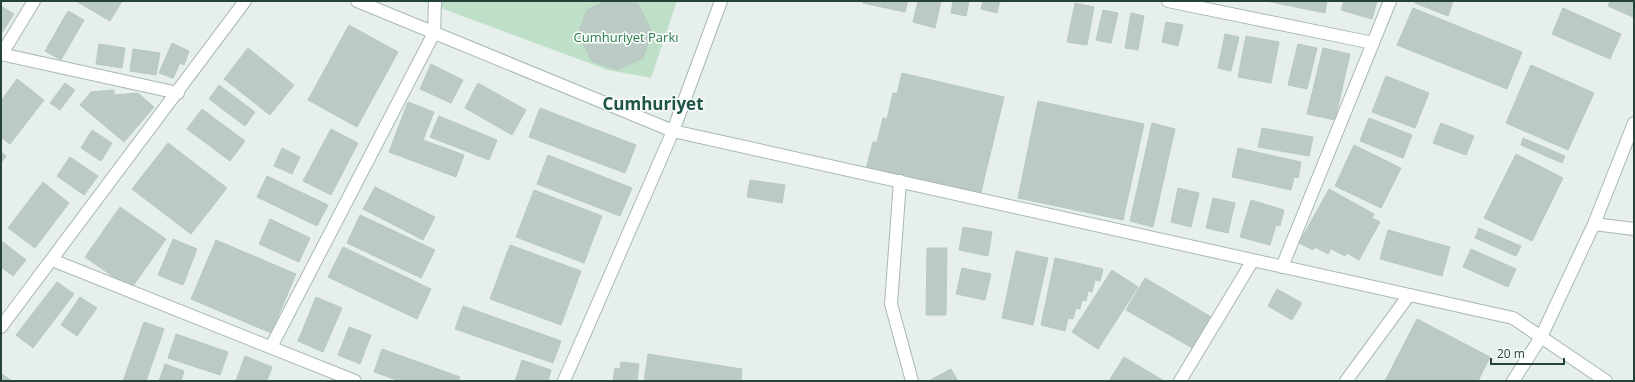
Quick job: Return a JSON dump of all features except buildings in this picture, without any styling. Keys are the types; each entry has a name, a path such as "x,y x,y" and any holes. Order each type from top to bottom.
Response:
{"street":[{"path":"34,1 1,54 178,94"},
{"path":"1,327 178,94 246,1"},
{"path":"357,1 673,131 1513,318 1606,381"},
{"path":"270,347 434,33 435,1"},
{"path":"564,381 673,131 721,1"},
{"path":"1168,1 1373,43"},
{"path":"1282,267 1390,1"},
{"path":"1513,381 1541,337 1594,224 1634,123"},
{"path":"900,181 891,304 912,381"},
{"path":"1594,224 1634,229"},
{"path":"52,260 355,381"},
{"path":"1180,381 1253,260"},
{"path":"1346,381 1409,295"}],"green space":[{"name":"Cumhuriyet Parkı","path":"422,1 677,1 651,78 608,70"}],"district":[{"name":"Cumhuriyet","path":"653,104"}]}
